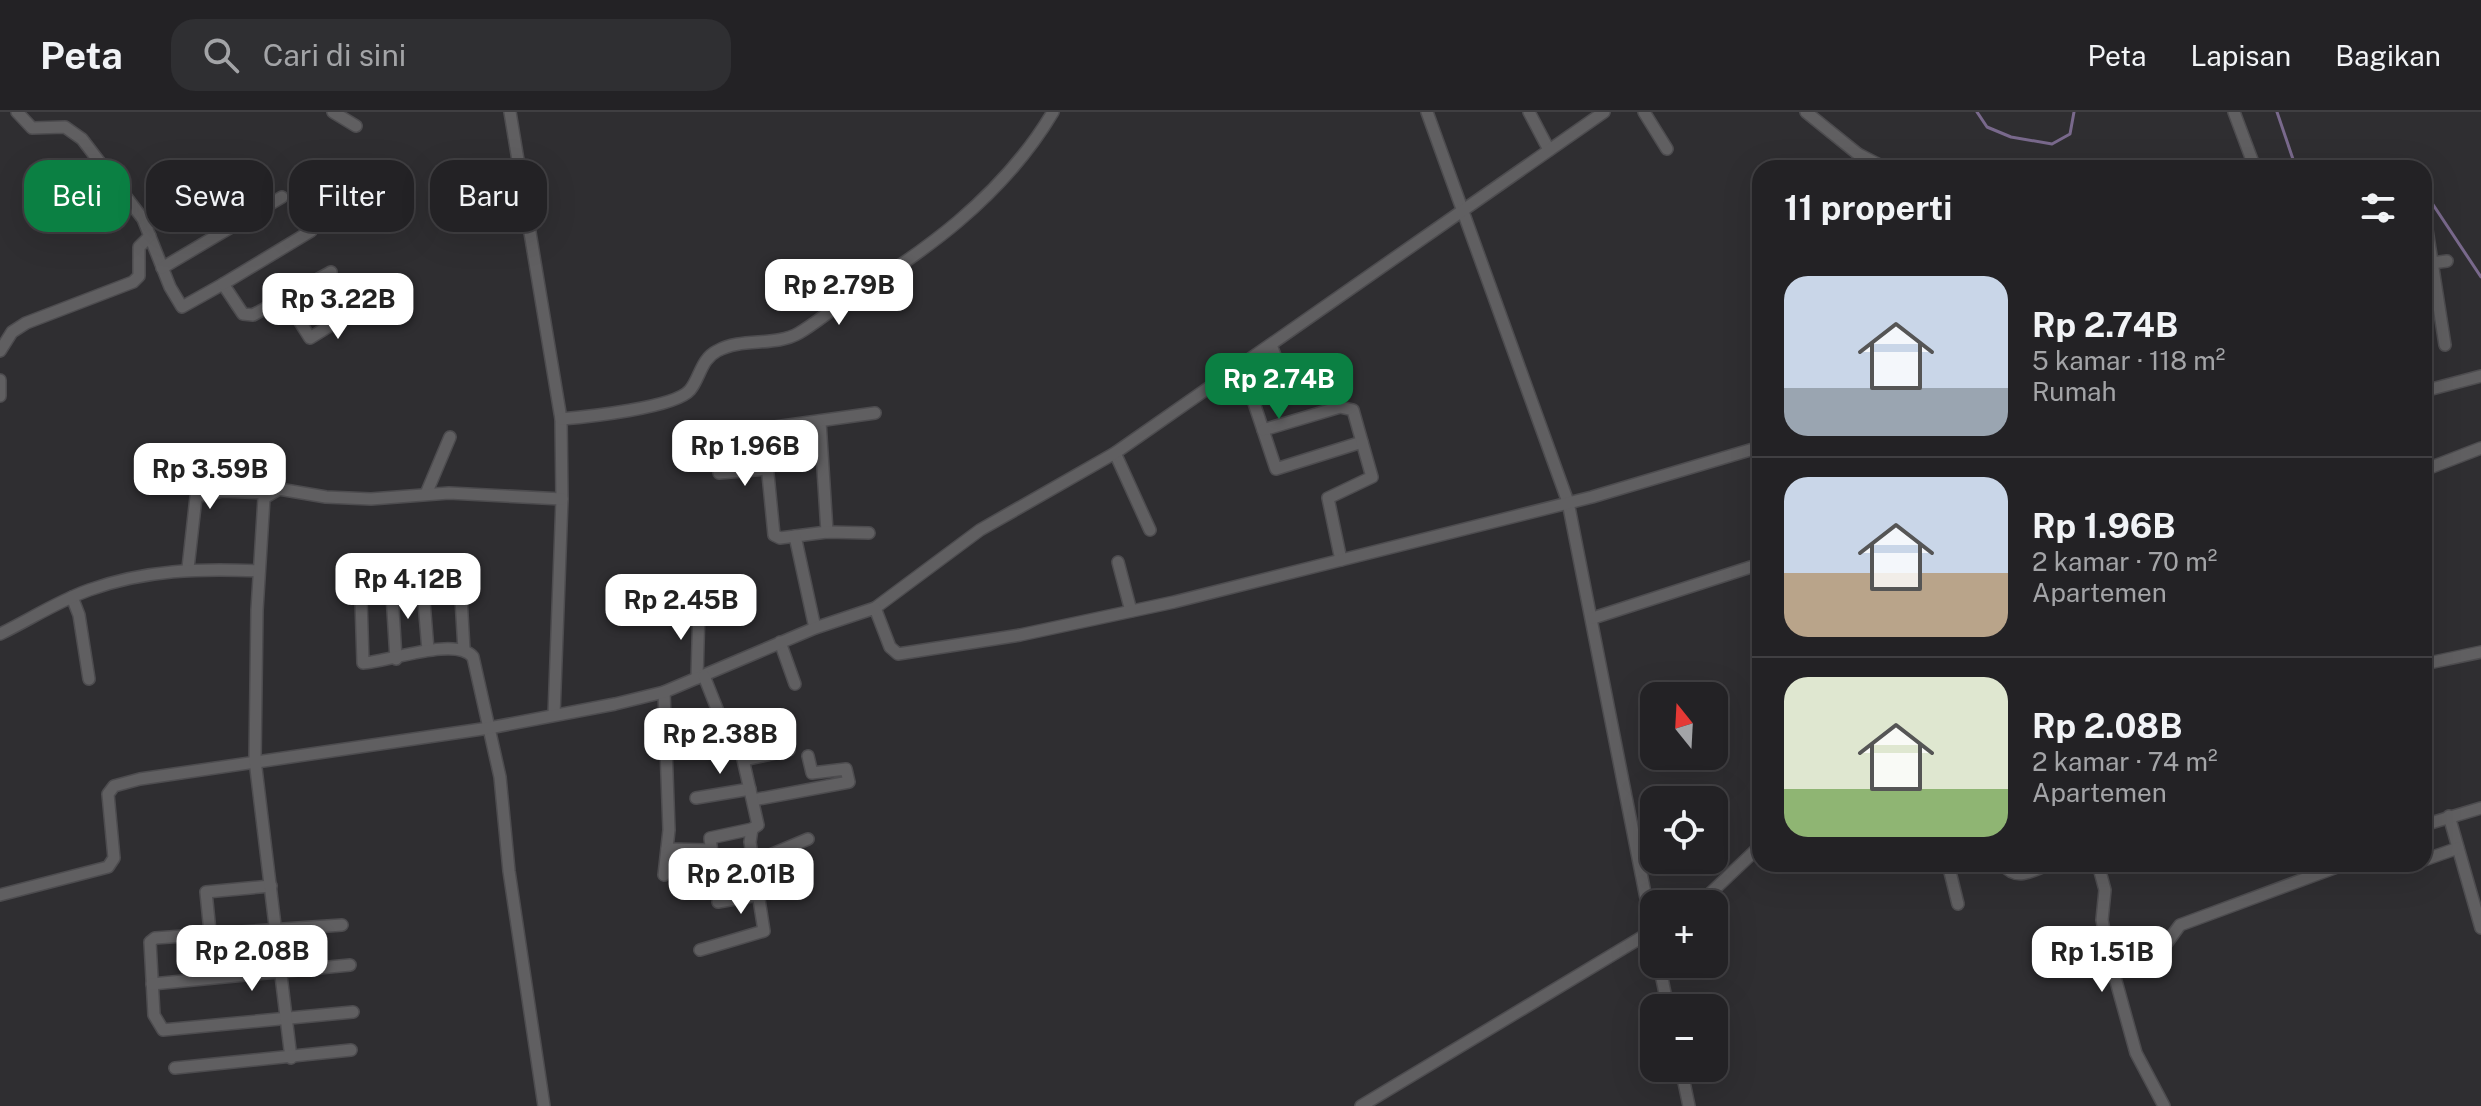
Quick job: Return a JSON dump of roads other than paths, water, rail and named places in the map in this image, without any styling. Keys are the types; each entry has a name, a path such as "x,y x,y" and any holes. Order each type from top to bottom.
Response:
{"street":[{"path":"17,112 32,128 65,127 74,131 146,227"},
{"path":"333,112 356,126"},
{"path":"510,112 561,419 562,499 554,715"},
{"path":"561,419 612,414 678,399 689,392 706,361 716,351 797,335 911,261 967,216 1015,168 1053,112"},
{"path":"1427,112 1568,502 1644,890"},
{"path":"1529,112 1549,150"},
{"path":"0,895 108,867 114,858 108,794 114,786 255,760 489,728 664,692 815,628 875,608 980,530 1115,453 1604,112"},
{"path":"1644,112 1667,149"},
{"path":"1806,112 1870,160"},
{"path":"2234,112 2252,160"},
{"path":"162,268 282,197"},
{"path":"0,351 12,332 26,323 133,282 139,276 137,254 147,232"},
{"path":"149,232 162,268 182,307 309,232"},
{"path":"2432,263 2447,261"},
{"path":"223,284 247,316 331,272"},
{"path":"2432,283 2445,345"},
{"path":"285,298 310,338 347,315"},
{"path":"1271,345 1279,366 1253,382 1249,388 1278,469 1362,442"},
{"path":"2432,389 2481,376"},
{"path":"0,380 0,396"},
{"path":"1263,430 1345,406 1355,414 1371,479 1330,496 1327,502 1341,560"},
{"path":"869,533 774,535 766,430 875,413"},
{"path":"820,421 827,532"},
{"path":"426,494 450,437"},
{"path":"2432,467 2481,448"},
{"path":"875,608 890,647 905,655 1131,611 1341,560 1568,502 1752,449"},
{"path":"1115,453 1150,530"},
{"path":"719,473 768,469"},
{"path":"188,568 196,497 223,491 268,493 279,489 326,497 371,499 426,494 562,499"},
{"path":"268,493 263,500 259,571 255,760 291,1058"},
{"path":"795,536 815,628"},
{"path":"1118,562 1131,611"},
{"path":"1593,618 1752,567"},
{"path":"0,634 72,597 118,582 188,568 259,571"},
{"path":"464,650 459,590 455,586 366,596 361,600 360,660 363,663 396,659 428,650 464,650 473,657 500,777 509,871 544,1106"},
{"path":"423,590 428,650"},
{"path":"392,594 396,659"},
{"path":"72,597 79,615 89,679"},
{"path":"699,608 701,677 727,734 744,760 758,825 710,838 713,861 752,859 808,839"},
{"path":"780,642 795,684"},
{"path":"2432,662 2481,652"},
{"path":"664,692 667,849 664,875"},
{"path":"744,760 789,750"},
{"path":"808,756 814,788"},
{"path":"696,798 849,782 846,769 812,773"},
{"path":"2432,822 2481,808"},
{"path":"2449,816 2481,928"},
{"path":"700,950 763,933 752,859 752,829"},
{"path":"2432,857 2458,848"},
{"path":"667,849 710,850"},
{"path":"1714,890 1752,854"},
{"path":"1950,872 1958,904"},
{"path":"2100,872 2105,890 2102,920 2109,956 2136,1053 2164,1106"},
{"path":"2109,956 2166,944 2180,925 2323,872"},
{"path":"210,932 206,892 271,886"},
{"path":"718,902 758,895"},
{"path":"342,925 210,932 152,939 154,1015 163,1030 353,1012"},
{"path":"1361,1106 1640,943"},
{"path":"152,984 350,965"},
{"path":"175,1068 351,1050"},
{"path":"1684,1082 1689,1106"}],"waterway":[{"path":"1977,112 1987,127 2011,137 2052,144 2070,134 2074,112"},
{"path":"2277,112 2293,160"},
{"path":"2432,203 2481,277"}]}
